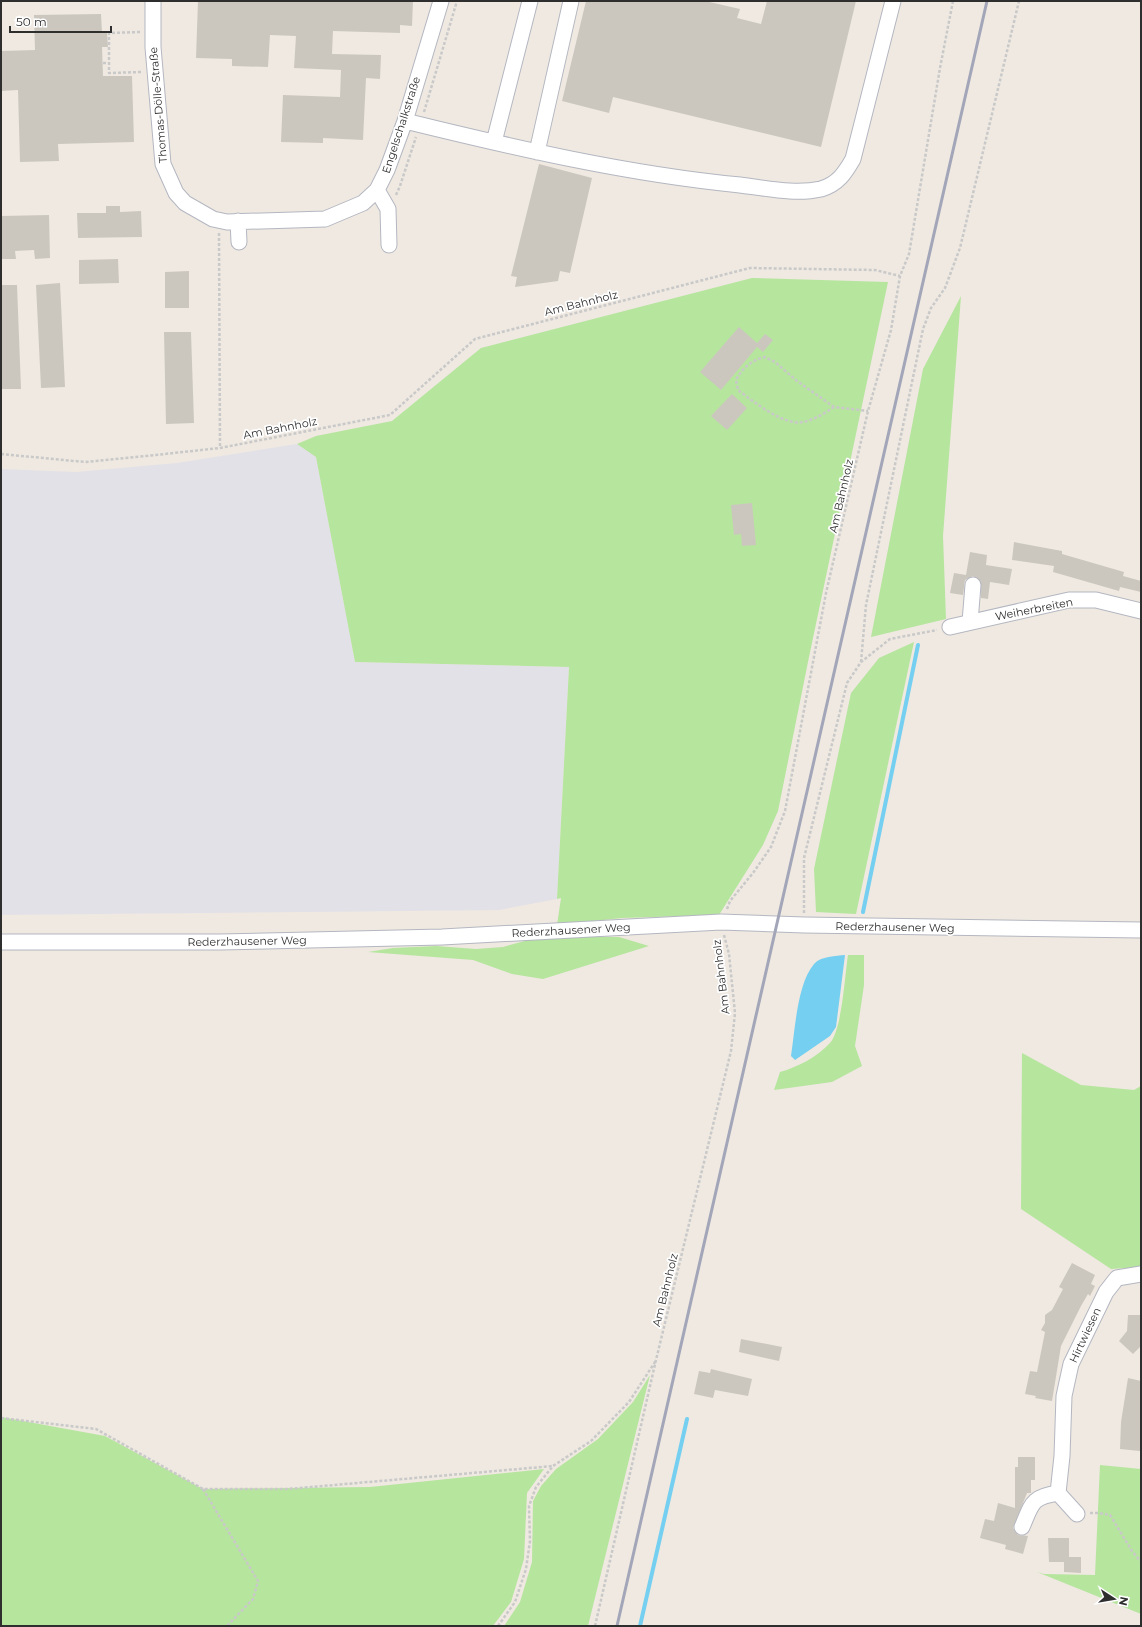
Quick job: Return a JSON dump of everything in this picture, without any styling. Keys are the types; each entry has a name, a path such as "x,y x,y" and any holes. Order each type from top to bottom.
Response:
{"street":[{"name":"Thomas-Dölle-Straße","path":"153,1 152,32 155,72 163,164 168,180 176,193 185,203 213,219 233,221"},
{"name":"Engelschalkstraße","path":"233,221 325,219 363,203 377,190 387,170 405,121 441,1"},
{"path":"494,142 530,1"},
{"path":"537,152 571,1"},
{"path":"405,121 537,152 695,181 797,191 820,189 832,185 843,176 853,159 893,1"},
{"path":"377,190 388,209 389,245"},
{"path":"233,221 239,242"},
{"path":"970,622 973,585"},
{"name":"Weiherbreiten","path":"950,627 1069,600 1096,600 1141,611"},
{"name":"Rederzhausener Weg","path":"1,942 220,942 442,937 721,922 804,925 1141,930"},
{"name":"Hirtwiesen","path":"1058,1493 1062,1456 1064,1396 1071,1364 1106,1292 1117,1278 1133,1274 1141,1274"},
{"path":"1022,1527 1032,1505 1042,1496 1058,1493 1077,1514"}],"path":[{"path":"900,276 910,246 940,68 953,1"},
{"path":"861,662 866,605 923,329 931,308 945,288 960,248 1019,1"},
{"path":"152,32 109,33 109,63 110,73 155,72"},
{"path":"103,63 109,63"},
{"path":"220,448 218,233 233,221"},
{"name":"Am Bahnholz","path":"1,454 85,462 220,448 390,415 475,338 750,268 875,270 900,276 891,330 868,411 826,593 785,811 771,846 753,873 730,900 721,922 729,954 734,1013 731,1050 656,1360 595,1626"},
{"path":"834,407 803,422 791,422 781,419 738,390 736,380 747,365 757,359 765,357 775,362 797,381 834,407 868,411"},
{"path":"804,925 804,858 847,683 861,662 890,638 950,627"},
{"path":"498,1626 515,1602 526,1569 530,1541 529,1506 536,1487 553,1466 591,1441 629,1402 656,1360"},
{"path":"1,1418 96,1429 203,1489 288,1490 553,1466"},
{"path":"203,1489 258,1581 253,1599 227,1626"},
{"path":"1077,1514 1099,1513 1110,1515 1132,1551 1141,1562"}],"shaded area":[{"path":"297,444 316,456 355,662 569,667 557,899 499,910 1,915 1,469 76,472 177,463"}],"green space":[{"path":"752,278 888,282 778,811 763,845 719,915 622,918 557,925 561,898 557,899 569,667 355,662 316,457 297,444 316,436 392,421 481,348"},
{"path":"961,296 943,536 946,619 871,637 923,369"},
{"path":"914,642 856,914 816,912 814,869 851,693 879,658"},
{"path":"619,937 649,946 543,979 512,974 473,960 368,952 393,948 436,946 476,949 503,947 532,939"},
{"path":"848,955 864,955 864,985 855,1046 862,1066 832,1082 774,1090 780,1072 794,1067 813,1057 830,1043 834,1036 840,1014"},
{"path":"1022,1053 1081,1085 1134,1090 1141,1086 1141,1267 1111,1269 1021,1209"},
{"path":"650,1375 588,1626 504,1626 520,1602 532,1562 533,1501 541,1486 556,1469 598,1439 633,1402"},
{"path":"1,1417 105,1436 203,1489 370,1487 544,1469 527,1493 524,1559 511,1602 493,1626 1,1626"},
{"path":"1100,1465 1141,1469 1141,1614 1037,1572 1044,1574 1095,1575"}],"water":[{"path":"845,955 836,1027 830,1036 795,1060 791,1056 796,1021 800,995 808,973 814,964 821,959"}],"building":[{"path":"198,1 413,1 412,26 400,25 400,33 333,31 332,54 381,55 380,79 366,78 363,140 323,138 323,143 281,142 283,95 340,97 341,70 294,68 296,36 270,35 268,67 232,66 232,59 196,58"},
{"path":"586,1 705,1 740,9 737,18 761,24 767,1 856,1 821,147 613,97 609,113 562,101"},
{"path":"101,14 102,33 107,33 108,47 102,47 103,76 132,76 134,142 58,144 59,161 20,162 18,90 1,91 1,51 35,50 34,15"},
{"path":"539,164 592,178 570,273 560,271 558,281 515,287 517,277 511,276"},
{"path":"106,206 120,206 120,212 141,211 142,237 78,238 77,213 106,213"},
{"path":"49,215 50,258 35,259 34,250 15,251 16,259 1,259 1,216"},
{"path":"118,259 119,283 79,284 79,260"},
{"path":"189,271 189,308 165,308 165,272"},
{"path":"60,283 65,387 41,388 36,285"},
{"path":"1,285 17,285 21,389 1,389"},
{"path":"739,327 757,343 765,334 773,340 763,352 757,347 721,390 700,372"},
{"path":"164,332 191,332 194,423 166,424"},
{"path":"732,394 747,408 727,430 711,416"},
{"path":"752,503 756,545 742,546 741,534 734,535 731,505"},
{"path":"1014,542 1062,551 1062,554 1124,572 1123,576 1141,581 1141,592 1120,587 1119,591 1053,572 1054,566 1012,560"},
{"path":"970,552 987,555 986,565 1012,569 1009,585 990,582 988,599 981,598 981,582 973,576 965,580 963,595 950,593 954,573 966,575"},
{"path":"1072,1263 1095,1275 1091,1284 1095,1286 1090,1296 1088,1294 1081,1306 1061,1346 1052,1401 1035,1398 1036,1396 1025,1394 1030,1371 1037,1372 1045,1332 1041,1330 1045,1323 1045,1315 1052,1310 1063,1289 1059,1287"},
{"path":"1128,1315 1141,1315 1141,1346 1133,1354 1119,1341 1127,1331"},
{"path":"741,1339 782,1347 779,1361 739,1352"},
{"path":"711,1369 752,1379 748,1396 715,1390 713,1398 694,1394 699,1371 710,1373"},
{"path":"1128,1378 1141,1381 1140,1451 1120,1449 1121,1422"},
{"path":"1018,1457 1035,1457 1035,1480 1031,1480 1031,1493 1027,1493 1013,1528 1018,1535 1028,1536 1023,1554 1005,1549 1006,1545 980,1538 985,1519 994,1521 998,1503 1015,1508 1015,1467 1018,1467"},
{"path":"1048,1538 1069,1538 1069,1557 1081,1557 1081,1573 1064,1572 1064,1562 1049,1562"}],"waterway":[{"path":"863,912 918,645"},
{"path":"640,1626 687,1419"}],"railway":[{"path":"617,1626 987,1"}]}
